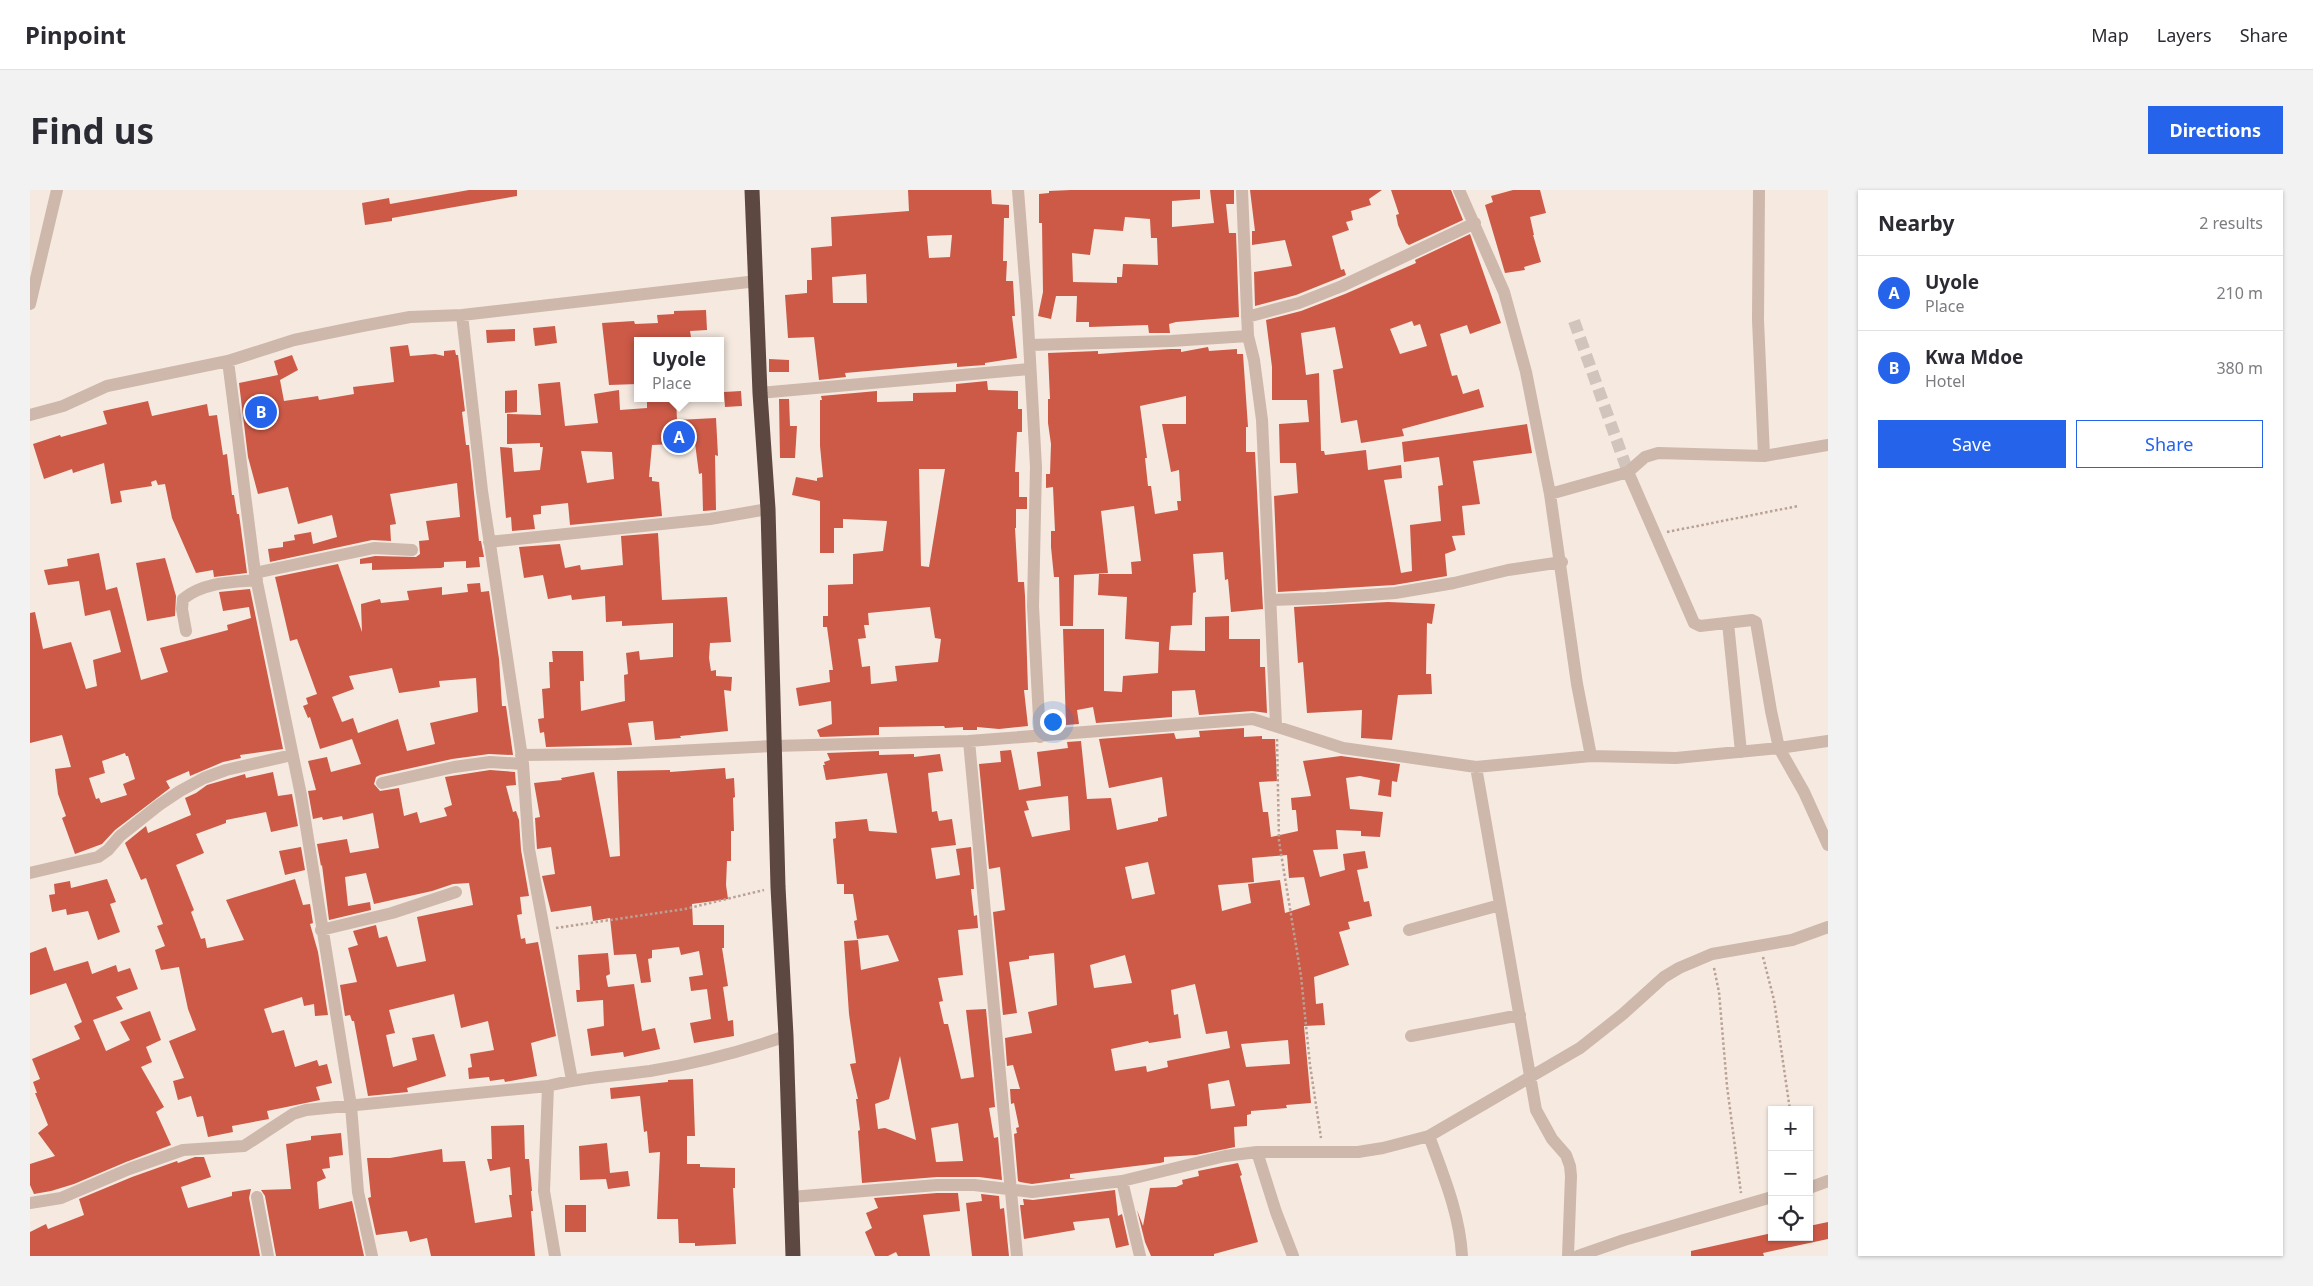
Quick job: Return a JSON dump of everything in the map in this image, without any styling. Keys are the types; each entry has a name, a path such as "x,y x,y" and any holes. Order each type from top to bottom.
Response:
{"highway":[{"path":"752,190 760,394 768,509 778,887 786,1036 793,1256"}],"street":[{"path":"30,304 56,190"},
{"path":"1018,190 1030,345 1029,369 1036,467 1032,606 1040,737"},
{"path":"1242,190 1248,336 1254,360 1262,420 1272,600 1276,725"},
{"path":"1459,190 1498,274 1514,324 1526,372 1562,562 1578,684 1591,756"},
{"path":"1759,190 1758,320 1764,456"},
{"path":"1248,317 1299,303 1342,286 1475,223"},
{"path":"30,415 63,406 108,386 228,361 294,340 410,317 462,315 757,281"},
{"path":"462,315 489,542 522,760 529,849 572,1080"},
{"path":"1030,345 1171,341 1248,336"},
{"path":"228,361 256,576 292,755 351,1106 358,1192 372,1256"},
{"path":"760,394 1029,369"},
{"path":"1550,494 1628,472 1645,457 1658,453 1764,456 1828,445"},
{"path":"1628,472 1694,623 1700,626 1752,620 1756,622 1772,720 1780,748 1804,792 1828,844"},
{"path":"489,542 710,519 768,509"},
{"path":"186,631 182,609 183,599 190,594 218,584 374,548 412,550"},
{"path":"1272,600 1395,593 1454,583 1508,570 1562,562"},
{"path":"1728,622 1741,752"},
{"path":"382,783 454,767 490,762 774,746 969,741 1040,737 1253,719 1343,748 1476,767 1591,756 1676,758 1780,748 1828,741"},
{"path":"969,741 1017,1256"},
{"path":"30,873 98,857 108,850 120,836 159,805 204,778 226,770 292,755"},
{"path":"1476,767 1536,1110 1542,1123 1566,1155 1570,1166 1568,1256"},
{"path":"321,930 392,913 456,892"},
{"path":"1409,930 1500,905"},
{"path":"791,1197 937,1185 974,1185 1032,1192 1122,1180 1225,1156 1258,1152 1324,1153 1383,1148 1429,1136 1531,1077 1600,1033 1664,977 1679,968 1712,954 1792,940 1828,927"},
{"path":"1411,1036 1520,1015"},
{"path":"30,1204 61,1198 129,1169 183,1150 244,1146 293,1114 306,1110 548,1086 572,1080 648,1071 716,1059 786,1036"},
{"path":"548,1086 544,1191 555,1256"},
{"path":"1429,1136 1454,1212 1461,1242 1462,1256"},
{"path":"1258,1152 1276,1212 1293,1256"},
{"path":"1122,1180 1140,1256"},
{"path":"1813,1187 1828,1181"},
{"path":"257,1197 268,1256"},
{"path":"1578,1256 1743,1204 1768,1198"}],"path":[{"path":"1656,534 1798,506"},
{"path":"1276,725 1279,841 1300,976 1310,1065 1324,1153"},
{"path":"545,930 686,910 778,887"},
{"path":"1760,946 1774,1000 1789,1106"},
{"path":"1712,954 1720,992 1727,1086 1743,1204"}],"building":[{"path":"469,190 517,190 517,196 392,218 392,221 365,225 362,203 389,198 390,204"},
{"path":"908,190 991,190 992,204 1009,205 1009,218 1004,218 1003,261 1007,261 1006,281 1013,281 1015,316 1012,316 1017,358 985,363 985,365 957,367 957,363 845,373 846,377 819,380 814,337 788,338 785,295 807,293 807,280 812,280 811,248 832,246 831,217 909,211","holes":["952,235 950,257 929,258 927,236","866,274 867,303 833,303 832,277"]},
{"path":"1200,190 1200,199 1172,201 1172,227 1214,223 1210,190 1234,190 1234,204 1226,204 1229,233 1236,233 1239,317 1176,322 1169,324 1170,333 1149,333 1148,325 1089,327 1089,322 1076,322 1077,296 1056,296 1051,319 1038,316 1043,292 1042,223 1039,223 1039,194 1049,193 1049,191","holes":["1125,217 1150,219 1151,238 1157,238 1158,265 1123,264 1122,277 1117,277 1117,283 1073,282 1072,253 1090,255 1094,229 1123,231"]},
{"path":"1250,190 1382,190 1369,199 1371,205 1351,211 1353,220 1346,222 1349,230 1332,236 1341,270 1344,269 1346,275 1296,295 1255,306 1254,272 1292,266 1285,240 1252,245 1252,231 1255,231"},
{"path":"1391,190 1451,190 1463,220 1409,245 1406,243 1398,225 1396,215 1399,214"},
{"path":"1513,190 1540,190 1546,213 1530,217 1541,262 1524,267 1525,270 1505,273 1485,205 1493,202 1491,196"},
{"path":"1470,234 1501,323 1470,334 1467,325 1440,334 1452,376 1457,375 1463,394 1479,389 1484,407 1402,429 1404,436 1361,443 1357,420 1341,423 1333,370 1343,368 1335,327 1301,333 1306,375 1319,373 1321,451 1324,451 1325,455 1366,450 1368,470 1401,465 1402,478 1384,480 1401,573 1412,571 1410,525 1441,521 1438,486 1443,485 1439,457 1404,462 1402,442 1527,424 1532,453 1473,461 1480,504 1462,506 1465,535 1452,536 1456,550 1445,554 1447,576 1394,585 1278,592 1274,496 1298,493 1296,463 1280,463 1279,424 1309,422 1307,400 1272,400 1272,367 1266,320 1301,311 1345,294 1416,263 1415,260","holes":["1412,321 1414,326 1420,324 1427,346 1400,354 1390,329"]},
{"path":"706,310 707,330 690,331 691,337 634,337 634,384 609,385 602,323 634,321 635,324 658,323 657,315 674,314 674,311"},
{"path":"555,326 557,343 535,346 533,328"},
{"path":"515,329 515,341 487,343 486,330"},
{"path":"408,345 410,356 435,354 444,356 444,351 455,350 456,355 458,355 465,411 462,412 466,445 469,445 479,541 481,541 484,557 479,557 480,567 466,568 466,561 444,562 444,567 441,568 372,570 372,563 360,564 360,559 375,556 416,557 420,554 419,541 429,540 426,521 460,517 457,483 390,494 396,524 390,525 391,541 372,540 270,562 268,549 283,547 283,542 295,540 294,535 311,532 313,544 337,537 332,515 298,524 288,487 258,494 248,457 239,383 278,375 274,361 292,355 298,370 280,380 284,401 318,396 319,400 354,394 353,387 394,382 390,347"},
{"path":"1208,347 1209,351 1237,349 1237,354 1243,354 1248,427 1246,427 1246,452 1255,452 1263,609 1231,612 1228,579 1225,580 1223,552 1193,554 1196,592 1193,593 1192,625 1171,626 1169,650 1205,651 1205,617 1229,616 1229,639 1260,639 1260,667 1265,667 1267,713 1252,711 1199,715 1195,690 1172,691 1172,717 1096,723 1093,707 1077,710 1079,724 1066,725 1063,629 1104,629 1104,691 1122,692 1123,676 1158,673 1159,642 1125,639 1127,597 1098,595 1099,574 1132,574 1131,562 1141,561 1134,506 1101,511 1108,573 1074,575 1073,626 1060,626 1059,577 1054,577 1051,547 1051,531 1055,531 1053,487 1046,488 1046,474 1050,474 1051,444 1048,423 1048,399 1050,399 1048,353 1098,351 1098,354 1171,349 1181,349 1181,352","holes":["1186,396 1186,424 1162,424 1171,472 1179,470 1181,501 1177,501 1178,510 1155,514 1151,486 1148,486 1145,458 1147,458 1140,406"]},
{"path":"769,359 789,360 789,372 769,372"},
{"path":"987,381 988,390 1018,391 1018,409 1022,409 1022,432 1017,432 1015,472 1019,472 1019,497 1027,497 1027,509 1016,509 1015,528 1018,582 1024,582 1025,596 1028,690 1024,690 1028,726 999,729 977,727 977,730 963,730 963,727 945,728 944,726 879,727 879,735 820,737 817,730 832,724 831,701 799,706 796,688 830,682 829,670 833,670 827,627 823,627 823,616 828,616 828,585 853,584 853,554 883,551 887,521 843,519 843,528 834,528 834,553 820,553 820,501 792,495 796,477 817,481 817,478 823,477 820,446 821,396 877,391 877,402 913,401 913,393 956,392 956,384","holes":["919,469 945,469 929,567 921,566","930,607 935,638 941,639 938,662 895,666 897,681 871,684 870,666 862,667 858,639 866,638 864,625 869,625 868,613"]},
{"path":"560,382 565,426 598,423 594,394 619,390 620,410 647,408 647,402 676,402 677,420 716,418 718,456 715,455 716,510 703,511 702,473 699,474 695,443 652,445 649,477 652,477 652,481 659,482 662,516 570,525 568,503 541,506 541,514 533,515 535,529 512,531 511,517 506,518 500,447 512,448 514,472 540,470 543,447 540,447 540,443 507,444 507,414 541,415 538,384","holes":["581,451 612,452 614,479 587,483"]},
{"path":"517,390 517,412 505,413 505,391"},
{"path":"741,391 742,406 725,407 724,392"},
{"path":"779,399 789,399 790,426 797,426 795,458 780,458"},
{"path":"148,401 152,416 207,404 209,416 217,415 223,455 227,454 232,495 234,495 237,514 239,514 247,573 214,577 213,570 196,573 172,518 165,484 158,485 156,480 151,482 152,486 120,491 122,502 111,504 104,463 73,473 72,469 44,479 33,444 60,435 61,437 107,424 103,411"},
{"path":"658,533 662,600 727,597 731,642 710,643 709,658 711,671 716,670 716,676 732,677 731,691 724,690 728,731 655,740 653,721 628,723 632,745 546,747 544,732 540,733 538,719 544,718 542,689 550,688 549,662 553,662 552,651 583,651 584,681 580,681 581,711 625,701 624,675 628,674 626,653 639,651 640,660 673,657 673,623 622,626 622,621 606,622 605,596 572,600 571,595 548,599 543,575 524,578 519,547 560,544 565,568 580,565 581,570 623,565 621,536"},
{"path":"99,553 106,590 117,587 141,680 168,672 160,648 228,630 227,625 251,618 249,607 223,611 219,592 250,589 283,749 240,755 241,758 223,762 190,776 189,771 166,781 170,788 115,830 102,844 75,854 62,818 66,816 58,794 55,769 71,767 62,735 30,743 30,613 35,612 43,649 71,642 86,689 97,686 93,660 121,652 110,610 85,616 79,581 48,585 44,570 68,566 67,559","holes":["125,753 128,756 135,779 123,784 127,795 101,803 99,798 96,799 89,778 105,773 102,761"]},
{"path":"165,558 176,596 175,616 147,621 136,563"},
{"path":"338,564 362,632 361,604 380,599 381,603 409,600 407,591 442,587 442,595 468,592 467,584 480,583 481,592 489,591 499,659 502,706 506,706 513,755 489,754 452,759 380,775 376,777 374,784 380,791 399,788 404,816 417,812 420,823 447,816 444,808 452,805 445,777 490,770 515,772 516,785 506,786 513,812 516,811 519,820 521,850 529,896 520,897 522,914 517,915 521,939 525,938 526,944 538,942 556,1036 531,1043 537,1076 505,1082 504,1079 490,1081 489,1077 469,1079 468,1068 472,1067 470,1054 494,1050 488,1021 461,1028 454,994 389,1010 395,1033 386,1035 393,1067 417,1060 412,1038 434,1034 446,1076 407,1088 408,1092 368,1096 354,1021 352,1021 350,1015 345,1016 340,985 357,982 348,948 358,945 353,931 376,925 379,938 387,936 397,967 426,961 417,917 473,905 469,883 453,884 432,891 374,904 366,873 345,877 348,906 370,902 371,910 329,920 322,865 317,844 347,839 350,853 379,848 373,813 343,820 342,816 323,820 322,817 313,819 308,791 316,790 308,761 327,757 331,772 361,764 352,739 320,749 310,717 308,718 303,706 308,704 306,698 317,694 297,639 290,641 275,577","holes":["392,668 399,693 440,687 439,681 476,678 478,712 430,723 435,744 407,751 398,719 358,733 353,718 342,722 332,697 354,689 349,676"]},
{"path":"1388,602 1435,604 1432,624 1427,623 1426,674 1431,674 1432,694 1398,695 1392,740 1361,738 1362,710 1307,713 1303,662 1298,663 1294,607"},
{"path":"1244,728 1244,737 1262,736 1262,739 1275,739 1277,781 1259,782 1263,812 1268,812 1271,837 1298,831 1296,810 1292,810 1291,798 1311,796 1303,761 1341,756 1400,764 1397,782 1392,781 1391,797 1378,795 1380,780 1360,776 1346,778 1350,809 1383,812 1380,837 1361,836 1361,831 1336,830 1338,849 1313,850 1320,877 1345,870 1343,854 1365,851 1368,868 1357,870 1364,902 1369,901 1372,916 1348,922 1350,929 1339,932 1349,965 1314,977 1316,1004 1323,1003 1325,1025 1304,1026 1311,1103 1286,1105 1287,1108 1251,1111 1251,1114 1247,1115 1247,1126 1234,1127 1235,1147 1196,1155 1164,1157 1164,1162 1160,1163 1070,1174 1070,1178 1076,1178 1032,1184 1020,1182 1018,1181 1014,1134 1017,1133 1016,1128 1019,1127 1014,1103 1011,1104 1010,1089 1020,1089 1013,1065 1007,1066 1005,1038 1032,1033 1028,1012 1057,1005 1054,953 1029,956 1029,959 1009,962 1017,1013 1003,1015 993,912 1005,910 1000,867 989,869 979,764 1001,762 1000,751 1011,750 1019,790 1041,786 1037,752 1068,748 1067,742 1081,741 1087,799 1111,798 1117,830 1158,821 1158,818 1167,816 1162,777 1109,788 1099,739 1174,733 1176,739 1200,737 1199,731","holes":["1068,796 1070,830 1032,837 1024,811 1029,810 1026,801","1287,855 1289,878 1304,877 1310,905 1285,913 1280,880 1248,884 1251,903 1222,911 1218,885 1254,882 1252,858","1148,862 1155,894 1132,899 1125,867","1125,955 1132,983 1094,988 1090,965","1195,984 1206,1034 1227,1031 1230,1048 1167,1061 1168,1067 1147,1072 1146,1066 1115,1071 1111,1049 1148,1041 1149,1043 1181,1038 1178,1014 1174,1015 1171,990","1288,1040 1290,1064 1246,1067 1241,1044","1229,1080 1235,1106 1211,1109 1208,1084"]},
{"path":"879,751 879,755 914,754 914,757 940,754 943,771 928,773 932,812 937,811 939,821 952,819 956,845 931,848 936,879 960,875 956,849 971,847 974,889 971,889 974,916 977,915 978,928 958,930 963,975 938,978 943,1001 939,1002 944,1024 948,1024 961,1079 974,1077 966,1010 986,1009 995,1107 989,1108 994,1138 998,1137 1002,1180 979,1177 937,1177 862,1183 858,1131 860,1130 856,1099 858,1099 850,1064 856,1063 849,1014 844,941 858,940 861,970 899,961 888,935 857,939 854,921 857,920 853,894 844,894 844,884 837,884 833,839 836,838 835,822 867,819 869,831 897,833 887,773 826,780 823,765 825,765 824,762 830,760 827,753","holes":["900,1056 916,1140 885,1128 878,1129 875,1104 889,1099","958,1123 963,1161 936,1162 931,1128"]},
{"path":"725,768 726,779 734,778 735,797 733,798 734,831 731,831 731,861 727,861 726,885 728,899 692,904 693,925 724,925 724,948 722,948 728,986 723,987 728,1021 733,1020 734,1036 694,1043 690,1023 711,1019 707,989 691,991 689,977 703,975 699,951 681,955 679,947 652,950 652,958 648,959 651,982 641,983 636,954 614,955 610,918 593,921 591,906 551,912 542,876 555,874 551,847 537,849 535,818 540,817 534,783 562,780 561,778 594,772 610,857 620,856 617,771 670,770 670,772"},
{"path":"273,772 278,796 292,794 298,826 271,832 266,812 226,820 226,823 196,834 204,853 176,865 194,910 191,912 201,939 205,938 207,948 244,940 226,900 295,879 303,905 310,904 313,923 310,924 318,952 328,1015 315,1016 314,1004 304,1006 302,997 264,1009 272,1033 284,1030 295,1067 317,1060 319,1066 327,1064 332,1083 316,1087 320,1100 267,1111 269,1119 232,1126 233,1132 208,1137 203,1116 197,1117 191,1096 178,1100 173,1081 184,1078 169,1041 196,1030 188,1009 179,967 161,970 155,950 165,946 157,926 163,924 146,878 141,880 125,843 146,826 148,833 191,815 185,798 207,785 245,774 246,778"},
{"path":"301,847 305,870 285,875 279,851"},
{"path":"107,879 116,902 110,904 120,932 98,940 88,911 67,915 66,909 52,912 49,895 55,894 54,884 70,881 71,888"},
{"path":"46,947 54,971 88,961 92,974 116,965 118,972 130,968 138,989 116,997 123,1009 93,1020 106,1051 130,1040 120,1022 150,1011 161,1040 146,1047 152,1062 141,1067 164,1107 156,1112 171,1145 74,1184 34,1194 30,1185 30,1164 55,1156 38,1133 48,1125 35,1093 37,1093 33,1082 40,1079 32,1059 80,1039 74,1026 82,1022 66,983 30,995 30,953"},
{"path":"608,953 610,974 606,976 608,987 634,984 642,1031 655,1028 660,1049 624,1057 623,1052 591,1056 587,1029 604,1026 603,1000 577,1002 576,990 580,990 578,955"},
{"path":"693,1079 695,1136 687,1136 687,1164 700,1164 700,1167 735,1168 735,1188 733,1188 736,1244 695,1246 695,1243 679,1243 678,1219 657,1219 660,1152 649,1153 647,1131 644,1132 640,1096 611,1099 610,1088 668,1082 668,1080"},
{"path":"524,1125 525,1159 529,1159 532,1191 533,1211 531,1211 535,1256 431,1256 427,1238 410,1242 407,1231 376,1235 368,1198 371,1197 367,1158 390,1158 442,1149 443,1162 465,1161 475,1223 512,1217 509,1195 512,1195 510,1167 490,1171 487,1159 492,1159 491,1126"},
{"path":"341,1133 343,1155 329,1157 330,1168 322,1169 326,1178 317,1182 319,1209 352,1201 364,1256 276,1256 265,1196 261,1190 291,1189 286,1144 311,1140 311,1136"},
{"path":"607,1143 610,1173 628,1171 630,1186 608,1189 606,1179 580,1180 579,1146"},
{"path":"195,1157 204,1157 211,1177 181,1187 188,1208 232,1196 232,1192 251,1189 249,1198 260,1256 30,1256 30,1232 46,1224 48,1229 84,1215 79,1199 132,1177 177,1161 178,1163"},
{"path":"1238,1163 1258,1242 1214,1254 1214,1256 1151,1256 1145,1242 1137,1210 1143,1226 1150,1188 1176,1187 1183,1184 1182,1180 1199,1176 1198,1171"},
{"path":"1115,1190 1118,1216 1122,1214 1129,1245 1116,1248 1109,1218 1073,1222 1075,1230 1024,1239 1020,1205 1024,1205 1023,1199 1033,1200"},
{"path":"958,1193 960,1211 923,1215 930,1256 898,1256 896,1252 888,1256 875,1256 865,1232 872,1228 866,1213 878,1208 874,1198"},
{"path":"981,1194 999,1196 1000,1209 1004,1208 1009,1256 972,1256 966,1203 982,1201"},
{"path":"565,1205 586,1205 586,1232 565,1232"},
{"path":"1828,1222 1828,1239 1763,1253 1764,1256 1691,1256 1691,1251 1768,1234 1768,1241 1813,1241 1813,1225"}],"tunnel":[{"path":"1574,321 1628,472"}],"place":[{"name":"Kwa Mdoe","path":"261,412"},
{"name":"Uyole","path":"679,437"}]}
